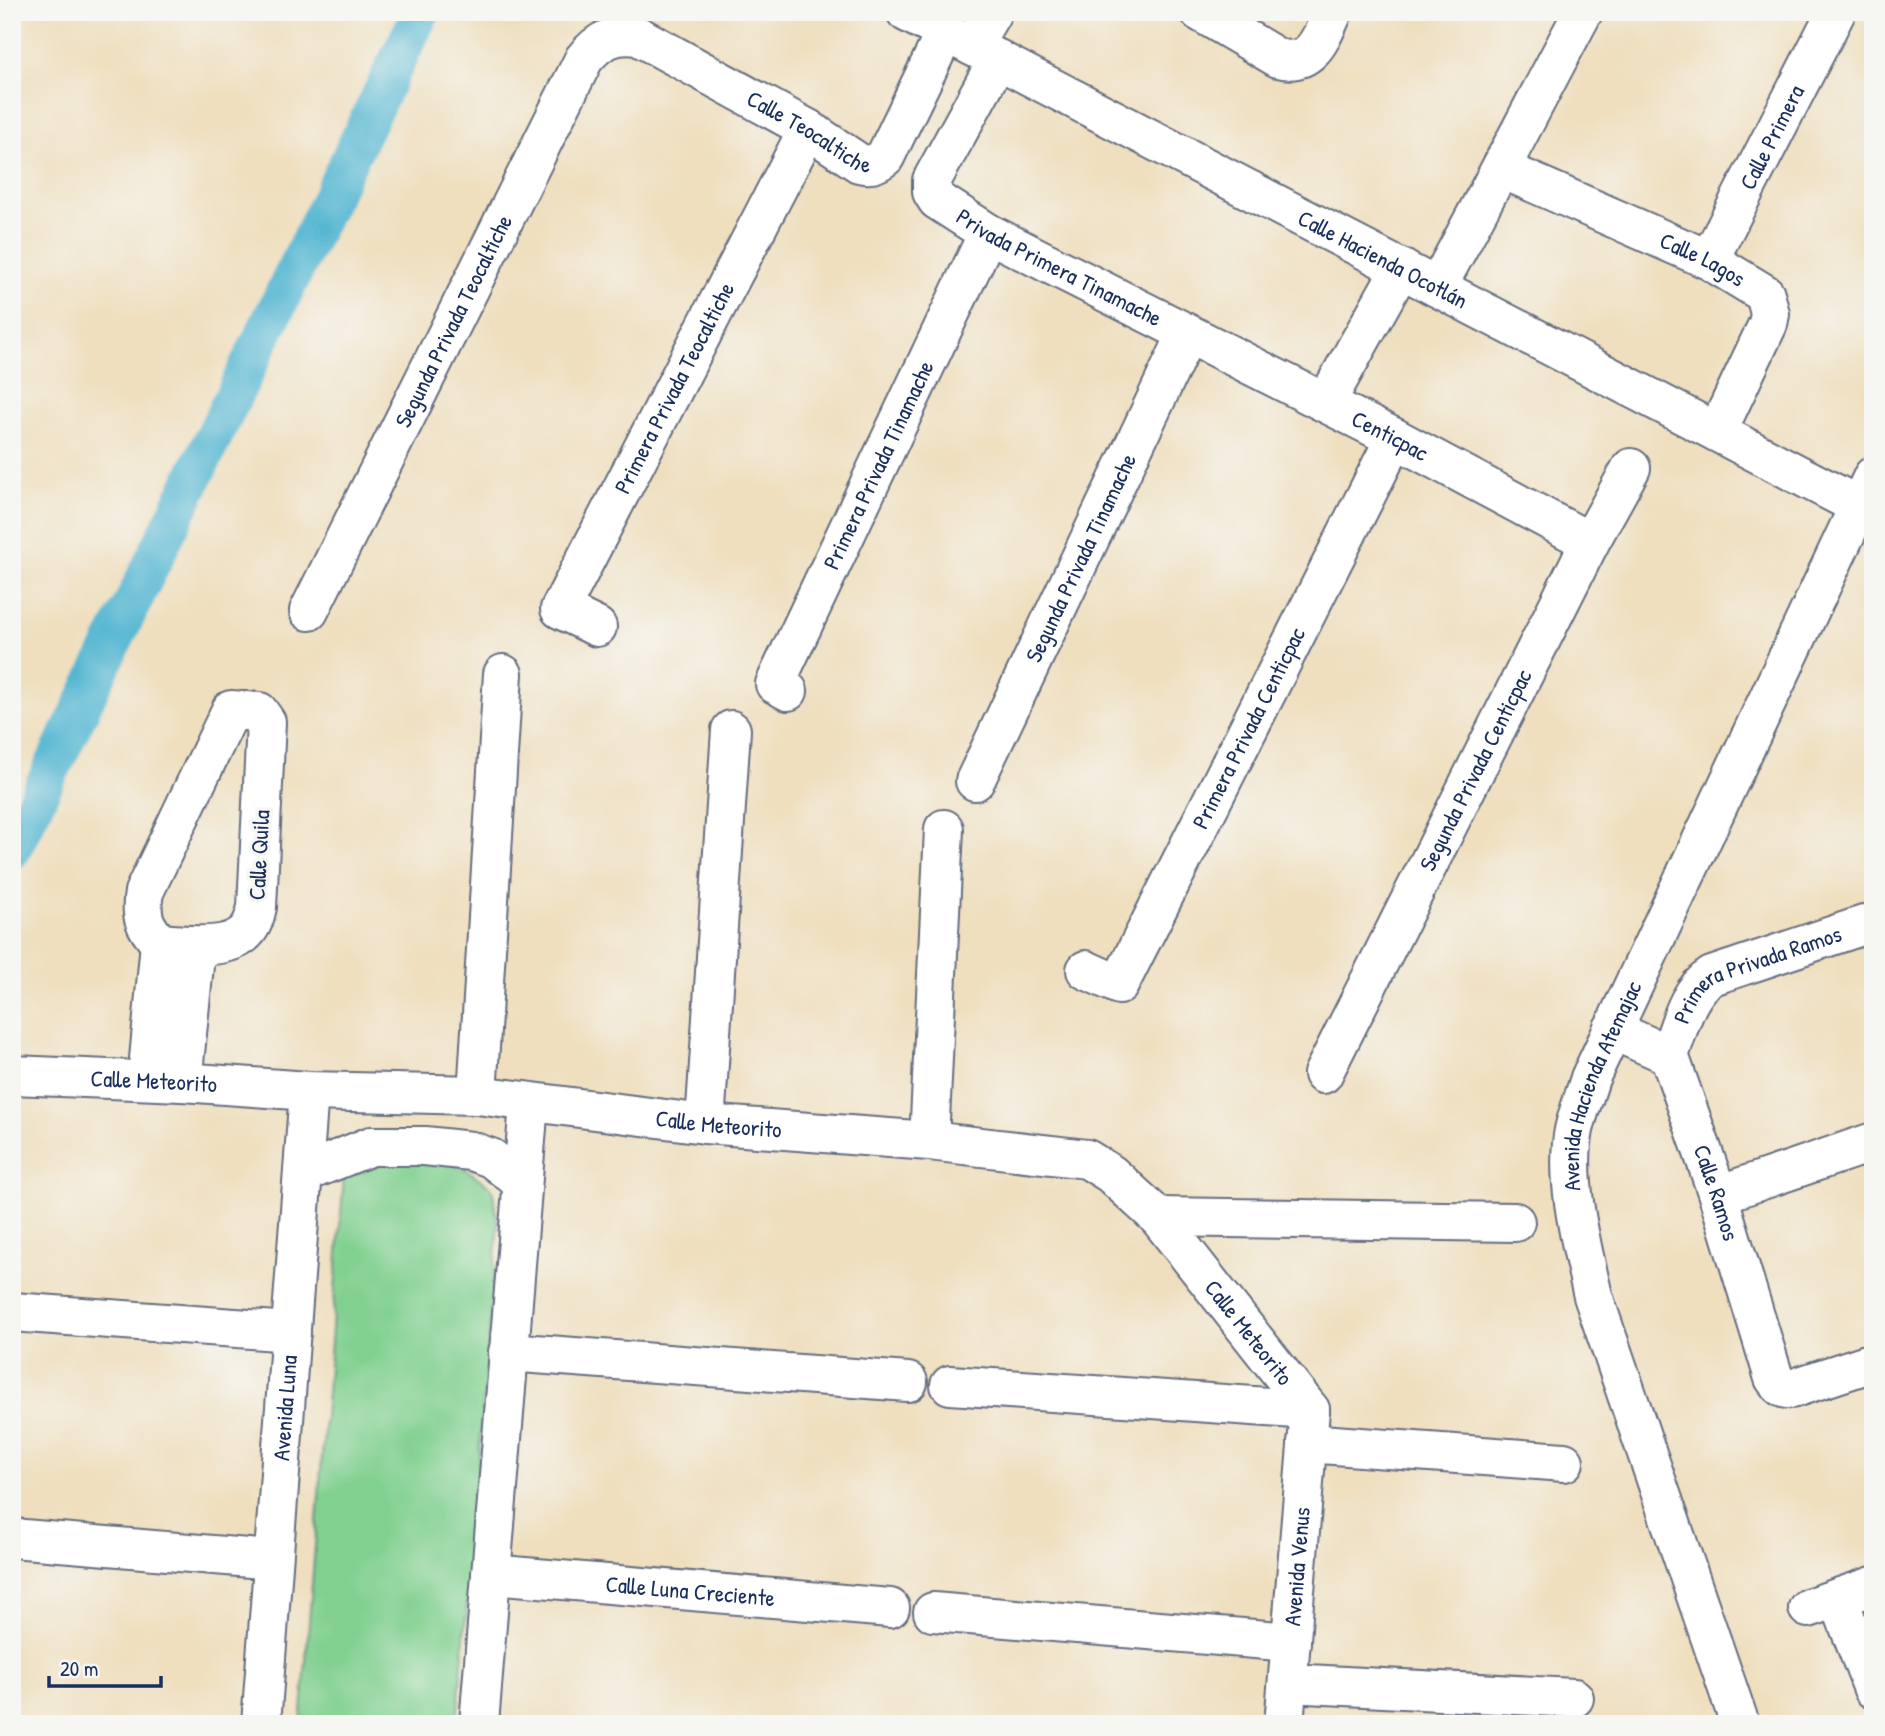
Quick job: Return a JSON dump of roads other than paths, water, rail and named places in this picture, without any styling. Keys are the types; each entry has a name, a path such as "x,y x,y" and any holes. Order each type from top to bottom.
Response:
{"street":[{"path":"947,31 992,12"},
{"path":"1200,12 1278,58 1289,61 1300,60 1314,48 1333,12"},
{"path":"1437,287 1583,12"},
{"name":"Calle Primera","path":"1709,260 1836,12"},
{"name":"Calle Teocaltiche","path":"607,38 623,34 638,36 808,129 859,163 867,165 885,157 947,31"},
{"name":"Privada Primera Tinamache","path":"947,31 931,186 937,200 988,233 1326,402"},
{"name":"Calle Hacienda Ocotlán","path":"947,31 1717,432 1866,491"},
{"name":"Segunda Privada Teocaltiche","path":"309,611 584,59 594,47 607,38"},
{"name":"Primera Privada Teocaltiche","path":"597,627 560,609 808,129"},
{"name":"Calle Lagos","path":"1502,169 1709,260 1765,294 1770,314 1717,432"},
{"name":"Primera Privada Tinamache","path":"788,691 775,684 988,233"},
{"name":"Centicpac","path":"1401,268 1326,402 1590,542"},
{"name":"Segunda Privada Tinamache","path":"975,781 1187,334"},
{"name":"Primera Privada Centicpac","path":"1086,970 1119,985 1395,438"},
{"name":"Segunda Privada Centicpac","path":"1323,1074 1590,542 1631,468"},
{"name":"Avenida Hacienda Atemajac","path":"1740,1724 1592,1296 1572,1183 1574,1132 1590,1078 1866,491"},
{"path":"477,1095 503,674"},
{"name":"Calle Quila","path":"233,710 262,714 266,722 257,907 254,919 249,930 234,941 178,945 146,928 142,903 144,892 228,712 233,710"},
{"path":"705,1124 731,730"},
{"path":"929,1141 944,829"},
{"name":"Primera Privada Ramos","path":"1669,1055 1692,993 1701,983 1712,976 1873,922"},
{"path":"164,1081 178,945"},
{"path":"1612,1030 1669,1055"},
{"name":"Calle Ramos","path":"1669,1055 1718,1195 1774,1378 1785,1390 1873,1362"},
{"name":"Calle Meteorito","path":"12,1075 164,1081 309,1091 477,1095 705,1124 929,1141 1087,1159 1111,1174 1158,1217 1308,1427"},
{"name":"Avenida Luna","path":"261,1724 309,1091"},
{"path":"479,1724 529,1103"},
{"path":"1718,1195 1873,1143"},
{"path":"304,1173 371,1146 425,1146 471,1151 491,1158 522,1182"},
{"path":"1158,1217 1515,1222"},
{"path":"12,1312 291,1332"},
{"path":"509,1352 908,1382"},
{"path":"950,1385 1308,1427 1564,1462"},
{"name":"Avenida Venus","path":"1284,1724 1308,1427"},
{"path":"12,1538 273,1560"},
{"name":"Calle Luna Creciente","path":"491,1574 890,1608"},
{"path":"1839,1597 1873,1689"},
{"path":"933,1612 1290,1642"},
{"path":"1288,1683 1574,1699"}],"waterway":[{"path":"12,850 421,12"}]}
